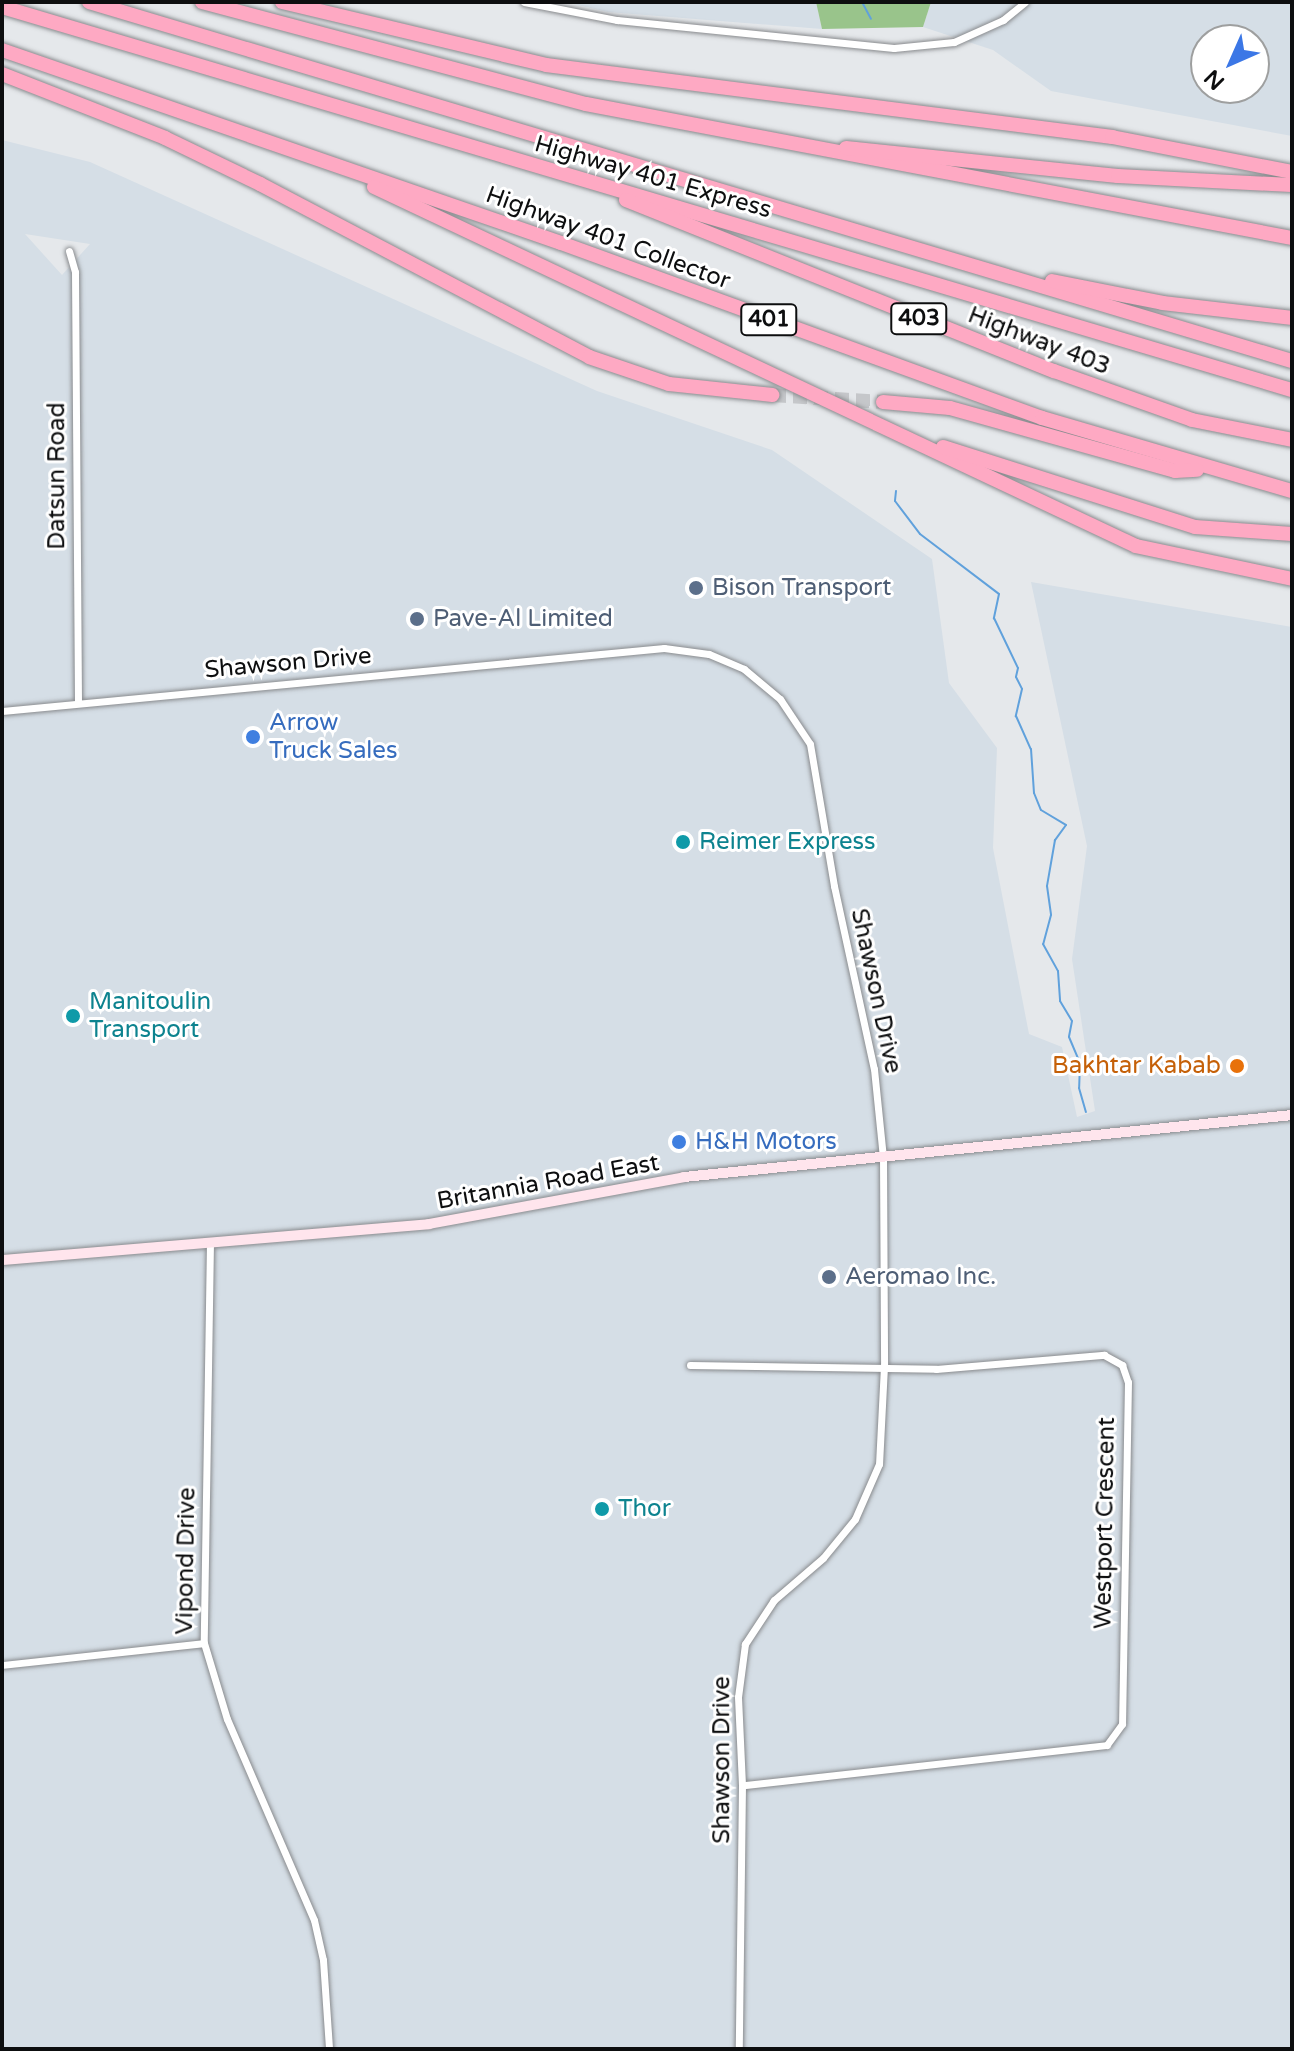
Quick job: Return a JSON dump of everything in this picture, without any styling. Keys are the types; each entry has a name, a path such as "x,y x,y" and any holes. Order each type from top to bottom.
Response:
{"highway":[{"name":"Highway 401 Express","path":"89,2 1292,361"},
{"path":"202,2 586,104 1292,238"},
{"path":"282,2 546,65 1112,137 1292,172"},
{"name":"Highway 401 Express","path":"2,7 1292,390"},
{"name":"Highway 401 Collector","path":"2,50 1042,418 1209,470 1292,491"},
{"path":"2,74 117,118 247,177 589,357 669,384 772,395"},
{"path":"770,140 1118,176 1292,185"},
{"path":"331,165 454,229 886,427 1136,546 1292,579"},
{"name":"Highway 403","path":"555,171 1054,371 1192,420 1292,440"},
{"path":"915,250 1113,295 1292,318"},
{"path":"883,402 950,408 1175,471 1209,470"},
{"path":"886,427 1128,509 1195,527 1292,534"}],"street":[{"path":"524,2 617,20 894,48 954,42 1003,20 1025,2"},
{"name":"Datsun Road","path":"69,251 75,272 78,702"},
{"name":"Shawson Drive","path":"2,711 664,648 709,654 744,669 780,699 810,744 834,886 865,1010 883,1157 884,1366 879,1464 855,1519 823,1558 774,1600 745,1644 738,1697 742,1785 739,2049"},
{"name":"Britannia Road East","path":"2,1260 429,1224 684,1177 1292,1115"},
{"name":"Vipond Drive","path":"210,1242 204,1643 227,1719 314,1920 323,1960 329,2049"},
{"name":"Westport Crescent","path":"690,1365 936,1369 1104,1355 1122,1365 1128,1382 1122,1724 1107,1745 1095,1749 742,1785"},
{"path":"2,1665 204,1643"}],"shaded area":[{"path":"565,2 816,2 822,29 608,12"},
{"path":"931,2 1292,2 1292,136 1051,91 993,50 923,27"},
{"path":"2,140 90,162 597,391 772,450 932,559 949,683 997,748 993,848 1029,1034 1062,1047 1077,1117 1095,1111 1072,959 1087,846 1031,582 1292,627 1292,2049 2,2049","holes":["25,234 90,244 62,275"]}],"green space":[{"path":"816,2 931,2 923,27 822,29"}],"waterway":[{"path":"862,2 871,19"},
{"path":"896,491 895,501 920,534 999,594 994,618 1018,668 1016,677 1022,689 1016,716 1031,749 1034,793 1041,810 1066,825 1055,840 1047,886 1051,915 1043,944 1058,971 1060,1001 1072,1021 1069,1037 1080,1063 1079,1088 1086,1112"}],"tunnel":[{"path":"772,395 883,402"}],"place":[{"name":"Bison Transport","path":"696,588"},
{"name":"Pave-Al Limited","path":"417,619"},
{"name":"Arrow Truck Sales","path":"253,737"},
{"name":"Reimer Express","path":"683,842"},
{"name":"Manitoulin Transport","path":"73,1016"},
{"name":"Bakhtar Kabab","path":"1237,1066"},
{"name":"H&H Motors","path":"679,1142"},
{"name":"Aeromao Inc.","path":"829,1277"},
{"name":"Thor","path":"602,1509"}]}
